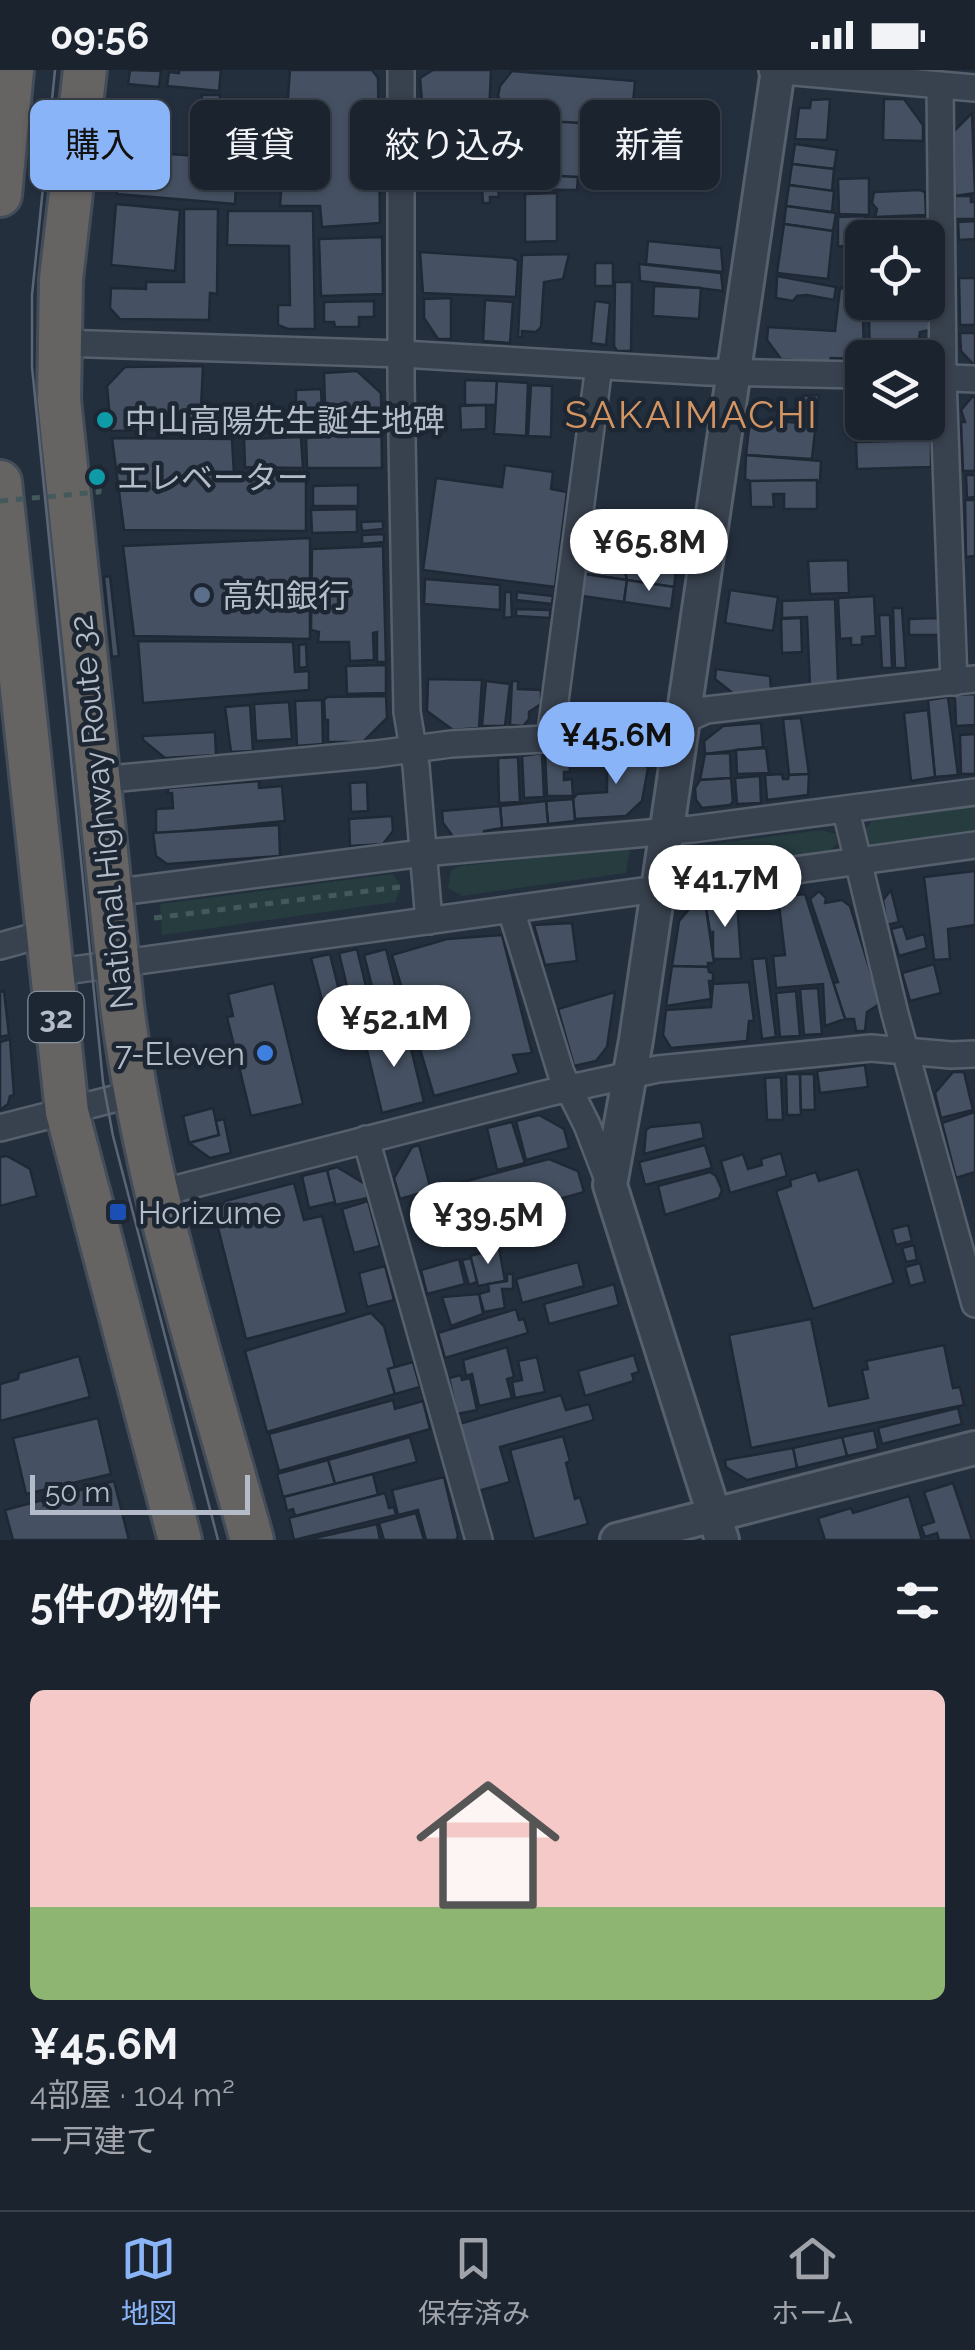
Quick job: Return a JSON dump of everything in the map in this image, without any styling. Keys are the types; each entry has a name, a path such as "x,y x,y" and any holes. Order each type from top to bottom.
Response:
{"highway":[{"path":"0,195 12,70"},
{"name":"National Highway Route 32","path":"85,70 61,280 58,400 98,780 134,1094 156,1194 252,1540"},
{"name":"National Highway Route 32","path":"0,482 67,1112 180,1540"}],"street":[{"path":"402,70 407,712 429,920"},
{"path":"610,1185 776,70 975,88"},
{"path":"937,340 940,86"},
{"path":"60,343 845,374"},
{"path":"550,738 600,366"},
{"path":"945,377 975,379"},
{"path":"98,780 451,744 656,733 706,710 965,681 942,440"},
{"path":"111,893 423,853 665,832 846,811 975,792"},
{"path":"846,811 975,1304"},
{"path":"0,946 119,964 975,846"},
{"path":"512,910 562,1073 560,1090 610,1185 718,1528"},
{"path":"156,1194 560,1090 658,1069 871,1048 951,1056 975,1054"},
{"path":"0,1128 134,1094"},
{"path":"366,1139 478,1540"},
{"path":"617,1540 718,1528 975,1448"}],"path":[{"path":"0,501 99,492 98,487"},
{"path":"154,918 426,883"}],"green space":[{"path":"975,807 975,832 871,845 862,834 872,821"},
{"path":"821,830 836,834 838,843 827,853 694,870 699,846"},
{"path":"630,848 626,873 462,896 448,888 451,870 461,866"},
{"path":"393,874 401,887 395,902 162,935 160,904"}],"building":[{"path":"130,70 161,71 159,87 128,84"},
{"path":"221,70 219,91 167,86 169,72"},
{"path":"290,70 372,70 378,78 378,100 350,100 350,190 380,190 380,223 322,227 320,206 280,206 281,190 330,190 330,100 288,100"},
{"path":"433,70 491,70 490,100 422,100 420,78"},
{"path":"512,71 635,81 633,100 580,100 580,123 560,122 560,100 500,100 500,86"},
{"path":"202,95 220,95 220,100 202,100"},
{"path":"830,99 827,140 795,139 799,108 810,108 811,100"},
{"path":"884,99 904,99 923,125 923,141 883,140"},
{"path":"972,113 975,193 955,196 954,131"},
{"path":"560,122 580,123 580,180 560,178"},
{"path":"795,144 837,150 834,169 792,164"},
{"path":"170,154 190,155 190,190 236,190 235,204 117,194 117,190 170,190"},
{"path":"792,164 834,169 832,191 789,185"},
{"path":"560,176 578,177 577,190 560,190"},
{"path":"869,178 869,215 839,214 838,179"},
{"path":"789,185 834,191 832,212 786,206"},
{"path":"482,190 498,190 499,197 490,197 490,203 483,203"},
{"path":"874,192 925,192 926,215 875,217"},
{"path":"557,193 557,241 525,242 525,194"},
{"path":"955,196 971,196 975,219 955,219"},
{"path":"116,204 180,210 175,271 111,265"},
{"path":"786,206 836,213 833,231 784,224"},
{"path":"184,209 218,209 217,294 210,293 209,320 120,319 110,308 111,288 146,289 146,282 184,282"},
{"path":"228,211 313,211 315,329 278,325 278,305 290,305 289,246 227,245"},
{"path":"838,217 889,220 845,220 845,247 838,246"},
{"path":"975,221 975,239 959,240 958,222"},
{"path":"784,224 833,231 828,279 777,273"},
{"path":"382,237 383,294 321,296 319,239"},
{"path":"648,241 721,248 723,272 646,264"},
{"path":"420,252 512,258 518,261 516,297 423,293"},
{"path":"569,254 563,279 544,282 541,327 536,332 522,331 522,337 518,337 522,255"},
{"path":"595,263 613,263 613,286 595,286"},
{"path":"639,264 721,273 723,291 640,281"},
{"path":"777,276 836,287 834,300 807,295 797,296 793,301 776,298"},
{"path":"959,278 975,278 975,325 960,325"},
{"path":"615,282 632,282 631,351 617,351 614,346"},
{"path":"654,286 701,288 699,319 653,316"},
{"path":"840,288 845,288 845,320 863,320 864,340 845,340 845,359 831,358 828,363 781,359 767,340 768,327 835,331"},
{"path":"451,298 451,339 438,339 424,318 424,299"},
{"path":"485,300 513,302 510,343 483,341"},
{"path":"374,301 374,317 359,317 359,327 335,327 334,322 324,322 324,302"},
{"path":"595,301 610,303 606,345 591,343"},
{"path":"869,320 928,320 930,330 920,332 919,340 870,340"},
{"path":"960,333 975,333 975,366 961,351"},
{"path":"203,366 200,429 111,431 107,386 125,367"},
{"path":"357,371 381,393 382,468 307,468 306,438 326,437 324,373"},
{"path":"465,380 497,381 496,405 465,405"},
{"path":"497,381 528,383 526,436 494,434"},
{"path":"531,385 552,386 551,437 528,436"},
{"path":"321,389 323,432 296,433 296,390"},
{"path":"819,395 812,459 746,455 750,419 800,423 803,396"},
{"path":"972,397 975,471 963,471 961,422 965,422 961,410"},
{"path":"486,405 486,429 461,430 460,406"},
{"path":"301,437 303,468 245,467 244,439"},
{"path":"112,438 232,439 234,474 306,475 306,531 124,530"},
{"path":"931,440 931,467 857,469 856,442"},
{"path":"746,455 821,461 820,482 750,481 745,479"},
{"path":"505,465 553,472 551,489 567,492 555,587 423,570 436,478 502,487"},
{"name":"エレベーター","path":"101,466 102,487 93,487 92,467"},
{"path":"966,475 975,475 975,497 967,498"},
{"path":"817,480 817,509 784,509 784,494 773,494 774,507 751,507 750,481"},
{"path":"358,485 358,506 313,506 313,486"},
{"path":"965,500 975,500 975,556 966,557"},
{"path":"357,509 357,532 312,533 311,510"},
{"path":"383,521 383,529 362,531 361,522"},
{"path":"384,534 384,542 362,544 362,535"},
{"path":"310,538 310,639 134,636 123,546"},
{"path":"383,546 386,662 377,662 377,632 373,633 374,660 350,661 349,642 318,642 319,632 311,630 312,549"},
{"path":"589,551 622,556 627,580 585,574"},
{"path":"622,556 677,564 674,587 627,580"},
{"path":"848,560 849,593 810,594 808,561"},
{"path":"585,574 627,580 624,602 582,596"},
{"path":"110,576 119,656 112,657 104,577"},
{"path":"425,579 500,585 500,610 424,604"},
{"path":"627,580 674,587 671,609 624,602"},
{"path":"730,590 778,597 773,631 725,623"},
{"path":"505,592 511,592 512,617 504,618"},
{"path":"517,592 553,596 552,604 516,600"},
{"path":"874,596 876,636 862,637 862,645 851,645 851,638 840,639 838,598"},
{"path":"835,599 838,682 810,686 807,617 782,618 782,601"},
{"path":"893,608 902,608 906,668 895,668"},
{"path":"516,609 550,610 550,618 516,616"},
{"path":"879,615 890,615 892,668 882,668"},
{"path":"801,618 802,652 782,653 781,619"},
{"path":"938,618 939,635 909,635 909,619"},
{"path":"138,641 293,642 295,672 309,671 309,690 143,703"},
{"path":"306,644 307,667 299,668 299,645"},
{"path":"386,665 386,693 347,694 346,666"},
{"path":"716,669 770,676 771,690 735,695 715,679"},
{"path":"428,679 482,680 479,728 453,730 427,711"},
{"path":"486,681 510,684 505,726 482,726"},
{"path":"512,681 518,681 518,689 541,690 541,704 529,712 523,726 510,725"},
{"path":"975,694 975,725 956,726 952,698"},
{"path":"386,696 387,718 363,742 328,742 324,700 327,697"},
{"path":"948,697 958,775 935,777 928,700"},
{"path":"322,700 323,744 297,746 295,701"},
{"path":"289,702 292,739 256,741 254,704"},
{"path":"250,705 253,751 231,752 225,707"},
{"path":"928,710 935,777 911,781 904,713"},
{"path":"801,718 809,774 789,775 783,719"},
{"path":"761,723 763,747 705,754 704,741 723,726"},
{"path":"215,732 216,755 165,758 143,740 143,736"},
{"path":"975,734 975,774 961,774 960,735"},
{"path":"632,747 648,768 642,801 626,816 575,819 573,799 577,794 607,792 607,748"},
{"path":"766,748 769,773 737,774 736,750"},
{"path":"569,752 570,772 564,772 564,780 572,779 573,796 547,796 545,753"},
{"path":"542,753 544,797 524,798 522,756"},
{"path":"730,753 731,778 700,780 705,754"},
{"path":"518,757 520,802 499,803 498,758"},
{"path":"782,774 783,779 788,779 789,775 809,774 808,795 767,800 765,775"},
{"path":"760,776 761,803 737,804 735,778"},
{"path":"731,778 733,802 702,808 696,800 695,788 700,780"},
{"path":"259,781 259,788 282,786 285,821 156,834 156,809 173,808 169,788"},
{"path":"367,782 368,811 351,812 350,783"},
{"path":"573,799 575,821 548,824 546,801"},
{"path":"546,801 548,824 502,828 500,806"},
{"path":"500,806 502,828 484,831 484,836 454,838 443,823 442,811"},
{"path":"392,816 393,831 383,844 350,846 349,819"},
{"path":"279,825 280,856 167,864 156,856 153,833"},
{"path":"975,871 975,925 948,929 950,959 934,960 924,877"},
{"path":"891,890 899,922 887,925 883,900"},
{"path":"819,891 826,898 825,903 842,900 850,906 878,996 878,1005 867,1012 865,1031 856,1031 854,1019 845,1019 833,983 838,982 810,899"},
{"path":"805,894 845,1019 825,1026 823,984 776,988 773,956 785,955 778,897"},
{"path":"737,902 741,959 713,959 713,932 706,908 710,904"},
{"path":"690,908 706,908 714,963 708,963 708,967 672,966 679,921"},
{"path":"572,923 577,961 545,965 534,925"},
{"path":"903,926 907,939 924,934 927,948 899,956 891,929"},
{"path":"502,935 532,1053 513,1055 519,1073 434,1096 392,955 447,939"},
{"path":"357,949 377,1032 359,1037 339,953"},
{"path":"386,949 404,1021 382,1026 364,955"},
{"path":"330,954 342,1003 324,1008 311,958"},
{"path":"766,958 776,1037 762,1039 752,959"},
{"path":"934,964 941,993 910,1001 902,973"},
{"path":"672,966 708,967 713,973 713,981 709,981 711,999 666,1006"},
{"path":"749,982 754,1021 749,1021 747,1041 671,1048 663,1035 666,1010 711,1007 713,984"},
{"path":"274,983 303,1104 251,1116 227,1017 233,1016 228,994"},
{"path":"818,988 822,1034 804,1035 800,989"},
{"path":"4,991 9,1035 0,1037 0,992"},
{"path":"796,991 800,1036 780,1037 776,993"},
{"path":"615,992 607,1047 596,1061 574,1066 558,1009"},
{"path":"406,1028 424,1102 382,1113 364,1038"},
{"path":"10,1039 14,1095 0,1110 0,1042"},
{"path":"865,1065 868,1087 820,1093 817,1071"},
{"path":"953,1072 964,1072 973,1110 941,1118 935,1093"},
{"path":"786,1074 800,1074 801,1115 787,1115"},
{"path":"800,1074 814,1074 815,1110 801,1110"},
{"path":"781,1077 783,1120 767,1120 765,1078"},
{"path":"213,1108 219,1135 189,1143 183,1116"},
{"path":"975,1112 975,1172 956,1178 942,1123"},
{"path":"539,1115 564,1129 569,1148 526,1160 516,1121"},
{"path":"224,1119 231,1153 210,1158 189,1143 219,1135 216,1121"},
{"path":"512,1122 525,1163 497,1170 487,1128"},
{"path":"701,1122 704,1138 644,1154 646,1130 650,1127"},
{"path":"419,1145 431,1190 400,1199 394,1178 412,1147"},
{"path":"705,1145 712,1168 645,1185 639,1162"},
{"path":"781,1153 787,1176 730,1193 721,1161 743,1154 748,1169 762,1165 761,1159"},
{"path":"7,1156 30,1169 37,1196 0,1206 0,1157"},
{"path":"549,1159 578,1171 584,1192 420,1239 410,1203 414,1195"},
{"path":"337,1167 365,1184 368,1198 335,1205 327,1170"},
{"path":"858,1169 894,1283 813,1309 776,1191 791,1186 790,1180 816,1172 819,1181"},
{"path":"327,1170 335,1202 309,1208 302,1176"},
{"path":"710,1172 722,1190 719,1198 665,1215 658,1186"},
{"path":"294,1183 304,1220 322,1216 347,1313 246,1339 215,1216 225,1201"},
{"path":"368,1201 380,1246 354,1253 342,1209"},
{"path":"908,1225 912,1241 896,1245 892,1229"},
{"path":"914,1245 917,1260 906,1262 902,1248"},
{"path":"499,1248 505,1281 478,1286 470,1256"},
{"path":"471,1258 477,1282 469,1285 462,1260"},
{"path":"459,1259 465,1284 427,1294 421,1270"},
{"path":"578,1262 584,1286 522,1303 516,1279"},
{"path":"920,1263 925,1282 910,1286 905,1267"},
{"path":"385,1266 394,1300 367,1307 359,1273"},
{"path":"507,1274 513,1274 513,1289 502,1289 505,1308 484,1312 479,1294 489,1291 488,1284 507,1281"},
{"path":"614,1284 619,1305 549,1324 544,1304"},
{"path":"479,1294 483,1314 451,1326 442,1297"},
{"path":"516,1309 528,1333 445,1358 438,1333"},
{"path":"371,1313 384,1326 395,1367 388,1369 395,1394 267,1432 245,1351"},
{"path":"811,1319 829,1406 868,1398 862,1370 868,1369 866,1361 944,1345 953,1388 960,1387 964,1405 751,1448 729,1335"},
{"path":"507,1347 514,1377 507,1379 512,1398 479,1406 472,1374 466,1376 463,1360"},
{"path":"634,1355 639,1372 632,1374 634,1381 585,1396 578,1371"},
{"path":"79,1356 90,1397 0,1421 0,1384 18,1379 19,1373"},
{"path":"537,1357 545,1392 515,1398 512,1382 522,1380 518,1361"},
{"path":"413,1362 420,1387 395,1394 388,1369"},
{"path":"461,1375 462,1380 470,1378 477,1410 457,1414 449,1378"},
{"path":"561,1395 566,1410 589,1404 594,1420 500,1447 510,1482 478,1491 459,1424"},
{"path":"393,1400 395,1409 423,1401 430,1429 279,1471 269,1434"},
{"path":"958,1408 962,1424 882,1444 878,1428"},
{"path":"98,1418 111,1474 26,1494 13,1438"},
{"path":"874,1430 878,1449 847,1456 842,1437"},
{"path":"563,1436 575,1499 580,1497 588,1524 534,1539 510,1450"},
{"path":"410,1437 417,1462 335,1484 328,1460"},
{"path":"842,1437 847,1456 797,1468 793,1448"},
{"path":"793,1448 797,1468 747,1480 726,1467 725,1460"},
{"path":"328,1460 335,1484 283,1497 277,1474"},
{"path":"373,1474 378,1495 295,1516 293,1509 287,1511 284,1497"},
{"path":"444,1477 458,1536 456,1540 426,1540 418,1510 398,1515 392,1490"},
{"path":"114,1481 129,1540 13,1540 5,1510"},
{"path":"953,1483 972,1540 939,1540 937,1533 925,1537 921,1526 934,1522 924,1492"},
{"path":"385,1493 389,1508 394,1507 396,1515 294,1540 289,1518"},
{"path":"909,1496 922,1540 825,1540 818,1518 851,1508 853,1513"},
{"path":"416,1513 424,1540 384,1540 379,1523"},
{"path":"377,1524 380,1540 306,1540"}],"tram line":[{"path":"55,70 32,295 32,367 103,1082 113,1136 218,1540"}],"place":[{"name":"中山高陽先生誕生地碑","path":"105,420"},
{"name":"エレベーター","path":"97,477"},
{"name":"高知銀行","path":"202,595"},
{"name":"7-Eleven","path":"265,1053"},
{"name":"Horizume","path":"118,1212"}],"district":[{"name":"SAKAIMACHI","path":"692,414"}]}
